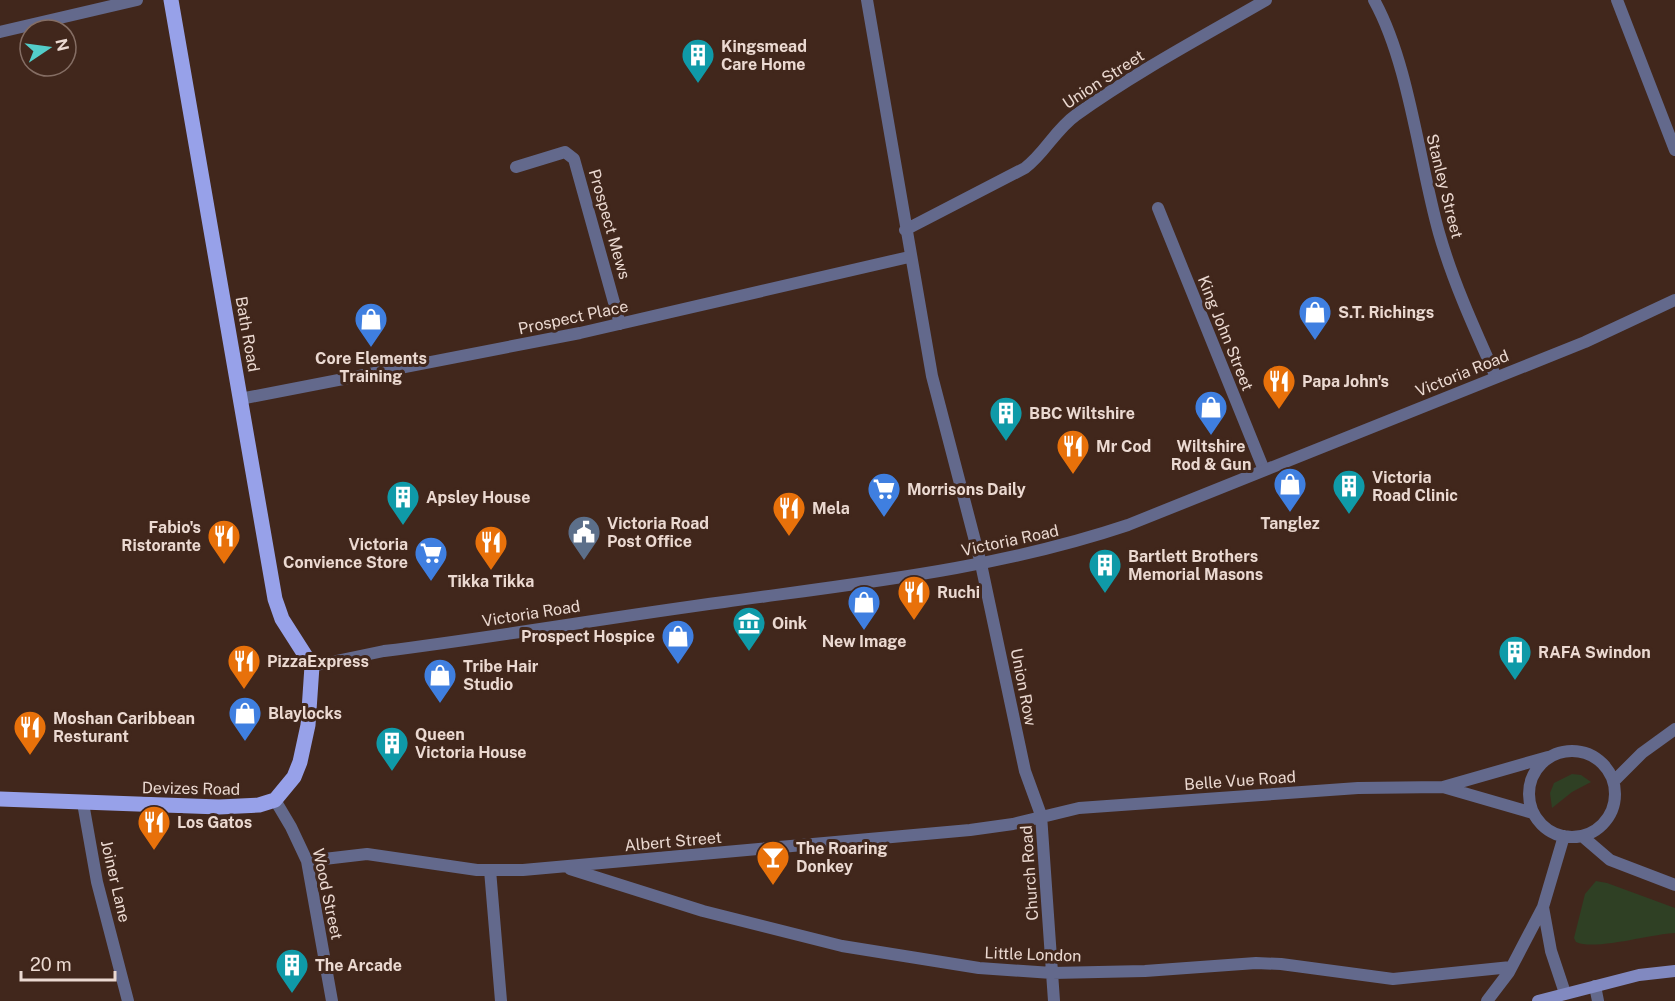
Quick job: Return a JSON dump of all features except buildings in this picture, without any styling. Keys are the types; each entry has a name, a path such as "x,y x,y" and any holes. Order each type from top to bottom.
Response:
{"main road":[{"name":"Bath Road","path":"171,0 275,599 282,619 312,666"},
{"path":"275,800 294,777 300,762 308,724 312,666"},
{"name":"Devizes Road","path":"0,799 242,807 275,800"},
{"path":"1538,1001 1639,975 1675,971"}],"street":[{"path":"0,32 136,0"},
{"path":"867,0 909,257 932,376 981,564"},
{"name":"Union Street","path":"905,230 1025,168 1036,159 1057,131 1074,116 1138,74 1266,0"},
{"name":"Stanley Street","path":"1374,0 1398,64 1439,232 1459,290 1496,377"},
{"path":"1617,0 1675,150"},
{"name":"Prospect Mews","path":"516,167 565,152 574,159 621,324"},
{"name":"King John Street","path":"1158,208 1264,470"},
{"name":"Prospect Place","path":"240,399 580,333 909,257"},
{"name":"Victoria Road","path":"312,666 384,651 882,581 981,564 1079,542 1128,525 1594,338 1675,300"},
{"name":"Union Row","path":"981,564 1025,771 1041,815"},
{"path":"1487,1001 1511,967 1543,907 1564,836 1582,836 1605,823 1612,812 1615,800 1614,781 1642,753 1675,729"},
{"name":"Belle Vue Road","path":"1041,815 1079,808 1327,790 1443,787 1548,757 1561,751 1587,752 1608,769 1614,781"},
{"path":"1533,813 1529,801 1532,776 1548,757"},
{"name":"Belle Vue Road","path":"1443,787 1533,813 1548,830 1564,836"},
{"name":"Wood Street","path":"275,800 307,861 332,1001"},
{"name":"Joiner Lane","path":"83,803 97,882 128,1001"},
{"name":"Albert Street","path":"307,861 367,854 490,870 564,867 959,831 1013,824 1041,815"},
{"name":"Church Road","path":"1041,815 1054,1001"},
{"path":"1582,836 1610,860 1675,885"},
{"name":"Little London","path":"564,867 703,911 842,946 979,968 1052,973 1145,971 1256,963 1281,964 1394,980 1511,967"},
{"path":"490,870 501,1001"},
{"path":"1543,907 1551,951 1565,993"},
{"path":"1595,986 1598,1001"}],"green space":[{"path":"1572,774 1581,775 1591,782 1572,792 1552,808 1550,793 1554,783"},
{"path":"1596,881 1675,908 1675,933 1596,945 1576,942 1574,938 1585,894"}],"place":[{"name":"Kingsmead Care Home","path":"698,84"},
{"name":"S.T. Richings","path":"1315,341"},
{"name":"Core Elements Training","path":"371,348"},
{"name":"Papa John's","path":"1279,410"},
{"name":"Wiltshire Rod & Gun","path":"1211,436"},
{"name":"BBC Wiltshire","path":"1006,442"},
{"name":"Mr Cod","path":"1073,475"},
{"name":"Tanglez","path":"1290,513"},
{"name":"Victoria Road Clinic","path":"1349,515"},
{"name":"Morrisons Daily","path":"884,518"},
{"name":"Apsley House","path":"403,526"},
{"name":"Mela","path":"789,537"},
{"name":"Victoria Road Post Office","path":"584,561"},
{"name":"Fabio's Ristorante","path":"224,565"},
{"name":"Tikka Tikka","path":"491,571"},
{"name":"Victoria Convience Store","path":"431,582"},
{"name":"Bartlett Brothers Memorial Masons","path":"1105,594"},
{"name":"Ruchi","path":"914,621"},
{"name":"New Image","path":"864,631"},
{"name":"Oink","path":"749,652"},
{"name":"Prospect Hospice","path":"678,665"},
{"name":"RAFA Swindon","path":"1515,681"},
{"name":"PizzaExpress","path":"244,690"},
{"name":"Tribe Hair Studio","path":"440,704"},
{"name":"Blaylocks","path":"245,742"},
{"name":"Moshan Caribbean Resturant","path":"30,756"},
{"name":"Queen Victoria House","path":"392,772"},
{"name":"Los Gatos","path":"154,851"},
{"name":"The Roaring Donkey","path":"773,886"},
{"name":"The Arcade","path":"292,994"}]}
